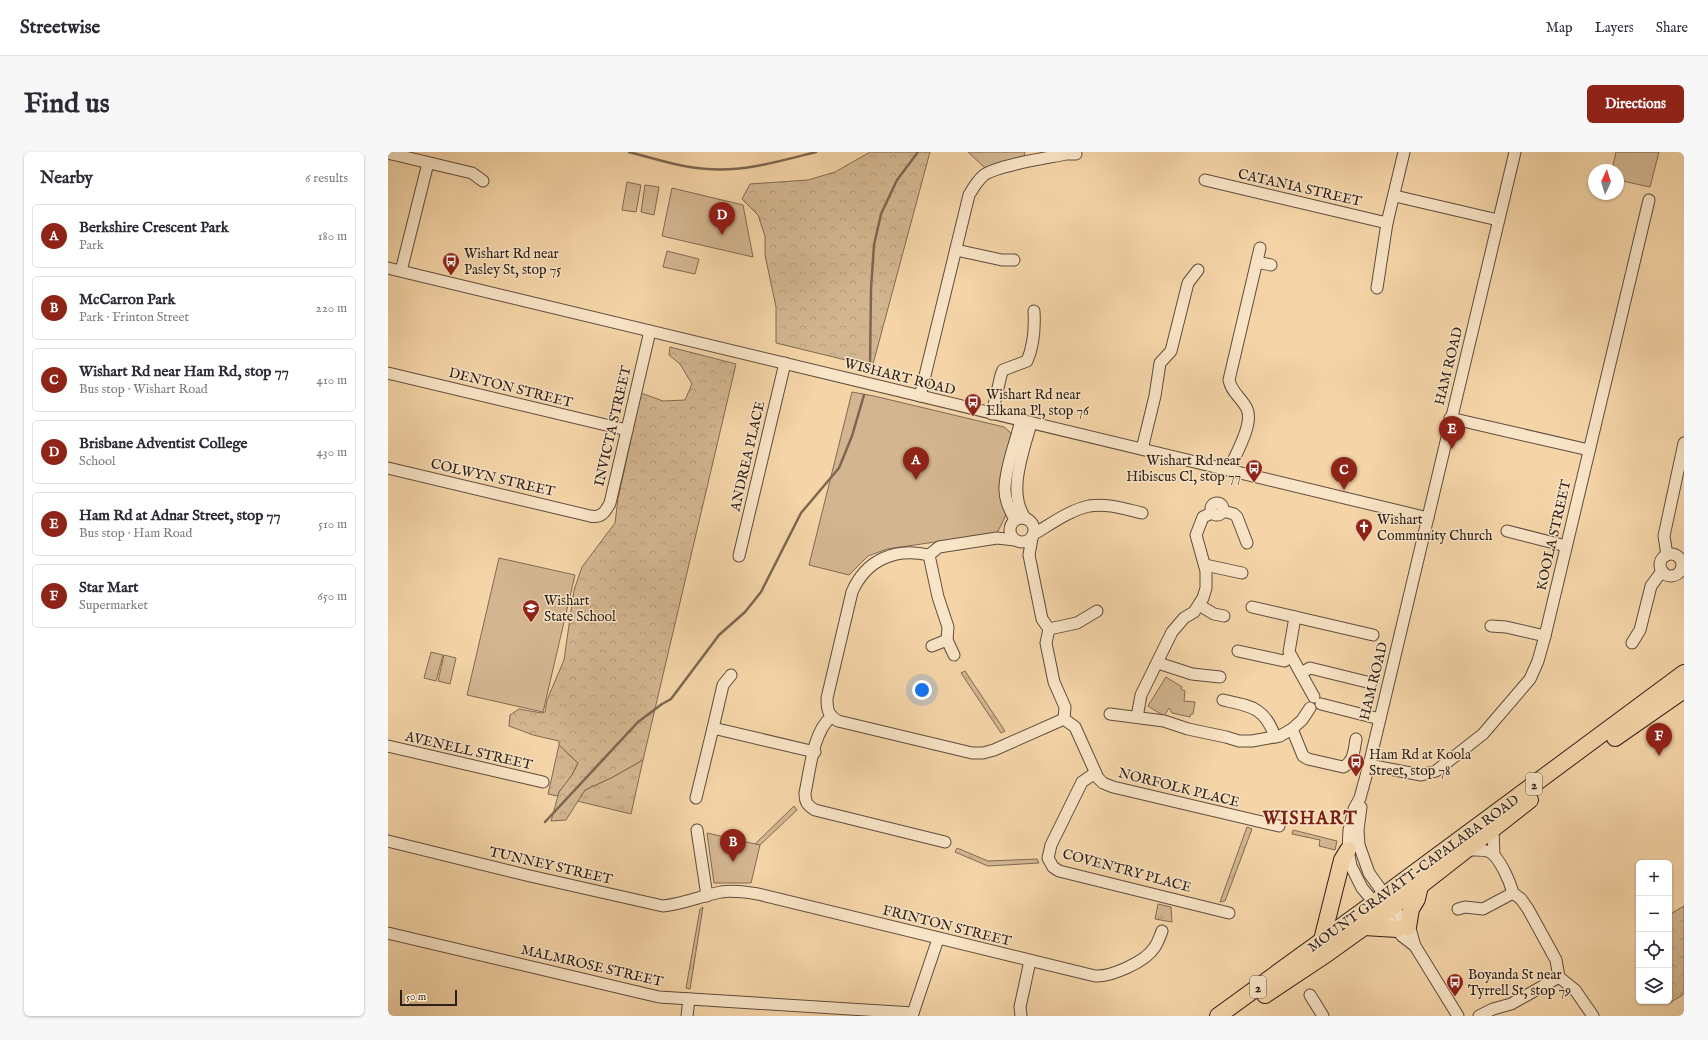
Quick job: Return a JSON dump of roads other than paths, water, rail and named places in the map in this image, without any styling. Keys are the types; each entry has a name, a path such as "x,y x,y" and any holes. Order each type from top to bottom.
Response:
{"highway":[{"name":"MOUNT GRAVATT-CAPALABA ROAD","path":"1237,1016 1364,927 1384,904 1684,672"},
{"name":"MOUNT GRAVATT-CAPALABA ROAD","path":"1218,1016 1322,940 1384,904 1420,886 1493,829 1632,725 1684,690"},
{"path":"1322,940 1342,860 1348,850"},
{"path":"1364,927 1402,928 1417,899 1420,886"}],"street":[{"path":"1377,288 1387,223 1395,196 1404,152"},
{"name":"HAM ROAD","path":"1384,904 1358,882 1348,850 1349,830 1354,809 1360,798 1369,765 1428,518 1450,418 1515,152"},
{"path":"388,153 472,173 482,181"},
{"path":"920,396 969,195 976,184 984,175 996,169 1066,154 1076,154"},
{"path":"401,271 428,163"},
{"name":"CATANIA STREET","path":"1205,180 1387,223"},
{"path":"1395,196 1498,220"},
{"name":"KOOLA STREET","path":"1369,765 1421,775 1436,771 1483,734 1530,679 1538,661 1545,636 1649,200"},
{"path":"1229,470 1249,422 1247,408 1232,389 1229,380 1260,248"},
{"path":"956,250 1002,260 1014,260"},
{"path":"1257,262 1271,265"},
{"name":"WISHART ROAD","path":"388,268 1428,518"},
{"path":"1142,449 1155,396 1160,363 1171,351 1188,283 1198,270"},
{"path":"992,414 1003,370 1027,361 1031,353 1035,328 1034,311"},
{"name":"INVICTA STREET","path":"590,516 600,516 605,513 610,503 650,331"},
{"name":"ANDREA PLACE","path":"739,556 785,363"},
{"name":"DENTON STREET","path":"388,372 627,430"},
{"path":"1450,418 1589,450"},
{"path":"1026,421 1018,471 1018,502 1022,513 1021,522 1011,535 1029,555"},
{"path":"1667,555 1664,536 1684,443"},
{"name":"COLWYN STREET","path":"388,468 590,516"},
{"path":"1137,717 1141,695 1177,625 1194,612 1199,605 1206,588 1205,565 1196,535 1203,517 1212,513 1211,506 1216,502 1222,505 1224,511 1230,512 1237,517 1247,543"},
{"path":"929,555 939,547 997,538 1026,542 1048,525 1073,512 1089,506 1115,507 1142,513"},
{"path":"929,555 915,551 887,556 865,570 858,579 852,592 827,698 827,711 831,717 838,722 977,753 994,750 1064,719 1065,707 1054,682 1046,643 1049,629 1042,619 1029,555 1035,530 1021,522"},
{"path":"997,538 1021,522 1048,525"},
{"path":"1508,531 1566,546"},
{"path":"1672,554 1680,559 1682,574 1672,576 1665,574 1662,570 1661,562 1667,555 1672,554"},
{"path":"929,555 938,597 948,627 947,640 954,656"},
{"path":"1205,565 1242,573"},
{"path":"1632,643 1640,630 1651,586 1662,570"},
{"path":"1199,605 1214,614 1224,616"},
{"path":"1252,607 1373,635"},
{"path":"1049,629 1077,623 1097,610"},
{"path":"1295,617 1288,648 1291,657 1301,673 1315,703"},
{"path":"1492,626 1506,627 1545,636"},
{"path":"932,646 947,640"},
{"path":"1238,650 1284,661 1291,657"},
{"path":"1158,663 1192,674 1220,677"},
{"path":"1301,673 1310,668 1371,683"},
{"path":"696,798 723,685 731,675"},
{"path":"1223,700 1248,706 1261,712 1271,724 1275,737"},
{"path":"1315,703 1380,719"},
{"path":"1110,714 1164,721 1188,729 1239,741 1252,742 1275,737 1292,729 1302,720 1315,703"},
{"path":"831,717 824,723 819,732 805,793 805,800 808,806 815,810 945,842"},
{"name":"NORFOLK PLACE","path":"1064,719 1075,727 1095,773 1103,783 1279,826"},
{"path":"713,728 814,752"},
{"path":"1292,729 1303,756 1308,759 1343,767 1348,765 1351,761 1356,739"},
{"name":"AVENELL STREET","path":"388,746 543,782"},
{"name":"COVENTRY PLACE","path":"1095,773 1082,782 1051,846 1048,858 1053,867 1059,871 1229,913"},
{"name":"HAM ROAD","path":"1360,798 1361,811 1358,830 1360,852 1384,904"},
{"path":"1493,829 1494,856"},
{"path":"697,830 707,896"},
{"name":"TUNNEY STREET","path":"388,841 663,906 676,905 707,896"},
{"path":"1468,850 1487,851 1494,856 1510,882 1513,893 1521,899 1528,909 1556,960 1559,977 1575,990 1593,1016"},
{"name":"FRINTON STREET","path":"707,896 721,892 740,891 1085,974 1104,976 1116,972 1147,956 1154,949 1162,931"},
{"path":"1458,909 1465,907 1483,909 1513,893"},
{"path":"1384,904 1402,928 1402,936 1415,946 1458,1016"},
{"name":"MALMROSE STREET","path":"388,933 658,997 913,1015"},
{"path":"913,1015 938,938"},
{"path":"1021,1016 1020,1007 1030,961"},
{"path":"1479,1016 1493,1009 1511,1004 1559,977"},
{"path":"1310,995 1323,1016"},
{"path":"688,1016 689,999"}],"waterway":[{"path":"629,152 688,166 721,170 762,165 816,152"},
{"path":"870,368 871,289 874,245 881,214 897,180 918,152"},
{"path":"545,822 638,722 671,699 719,635 745,612 761,592 801,513 839,468 852,436 864,395"}],"place":[{"name":"Brisbane Adventist College","path":"722,235"},
{"name":"Wishart Rd near Pasley St, stop 75","path":"451,276"},
{"name":"Wishart Rd near Elkana Pl, stop 76","path":"973,417"},
{"name":"Ham Rd at Adnar Street, stop 77","path":"1452,449"},
{"name":"Berkshire Crescent Park","path":"916,480"},
{"name":"Wishart Rd near Hibiscus Cl, stop 77","path":"1254,483"},
{"name":"Wishart Rd near Ham Rd, stop 77","path":"1344,490"},
{"name":"Wishart Community Church","path":"1364,542"},
{"name":"Wishart State School","path":"531,623"},
{"name":"Star Mart","path":"1659,756"},
{"name":"Ham Rd at Koola Street, stop 78","path":"1356,777"},
{"name":"McCarron Park","path":"733,862"},
{"name":"Boyanda St near Tyrrell St, stop 79","path":"1455,997"}],"district":[{"name":"WISHART","path":"1310,818"}]}
